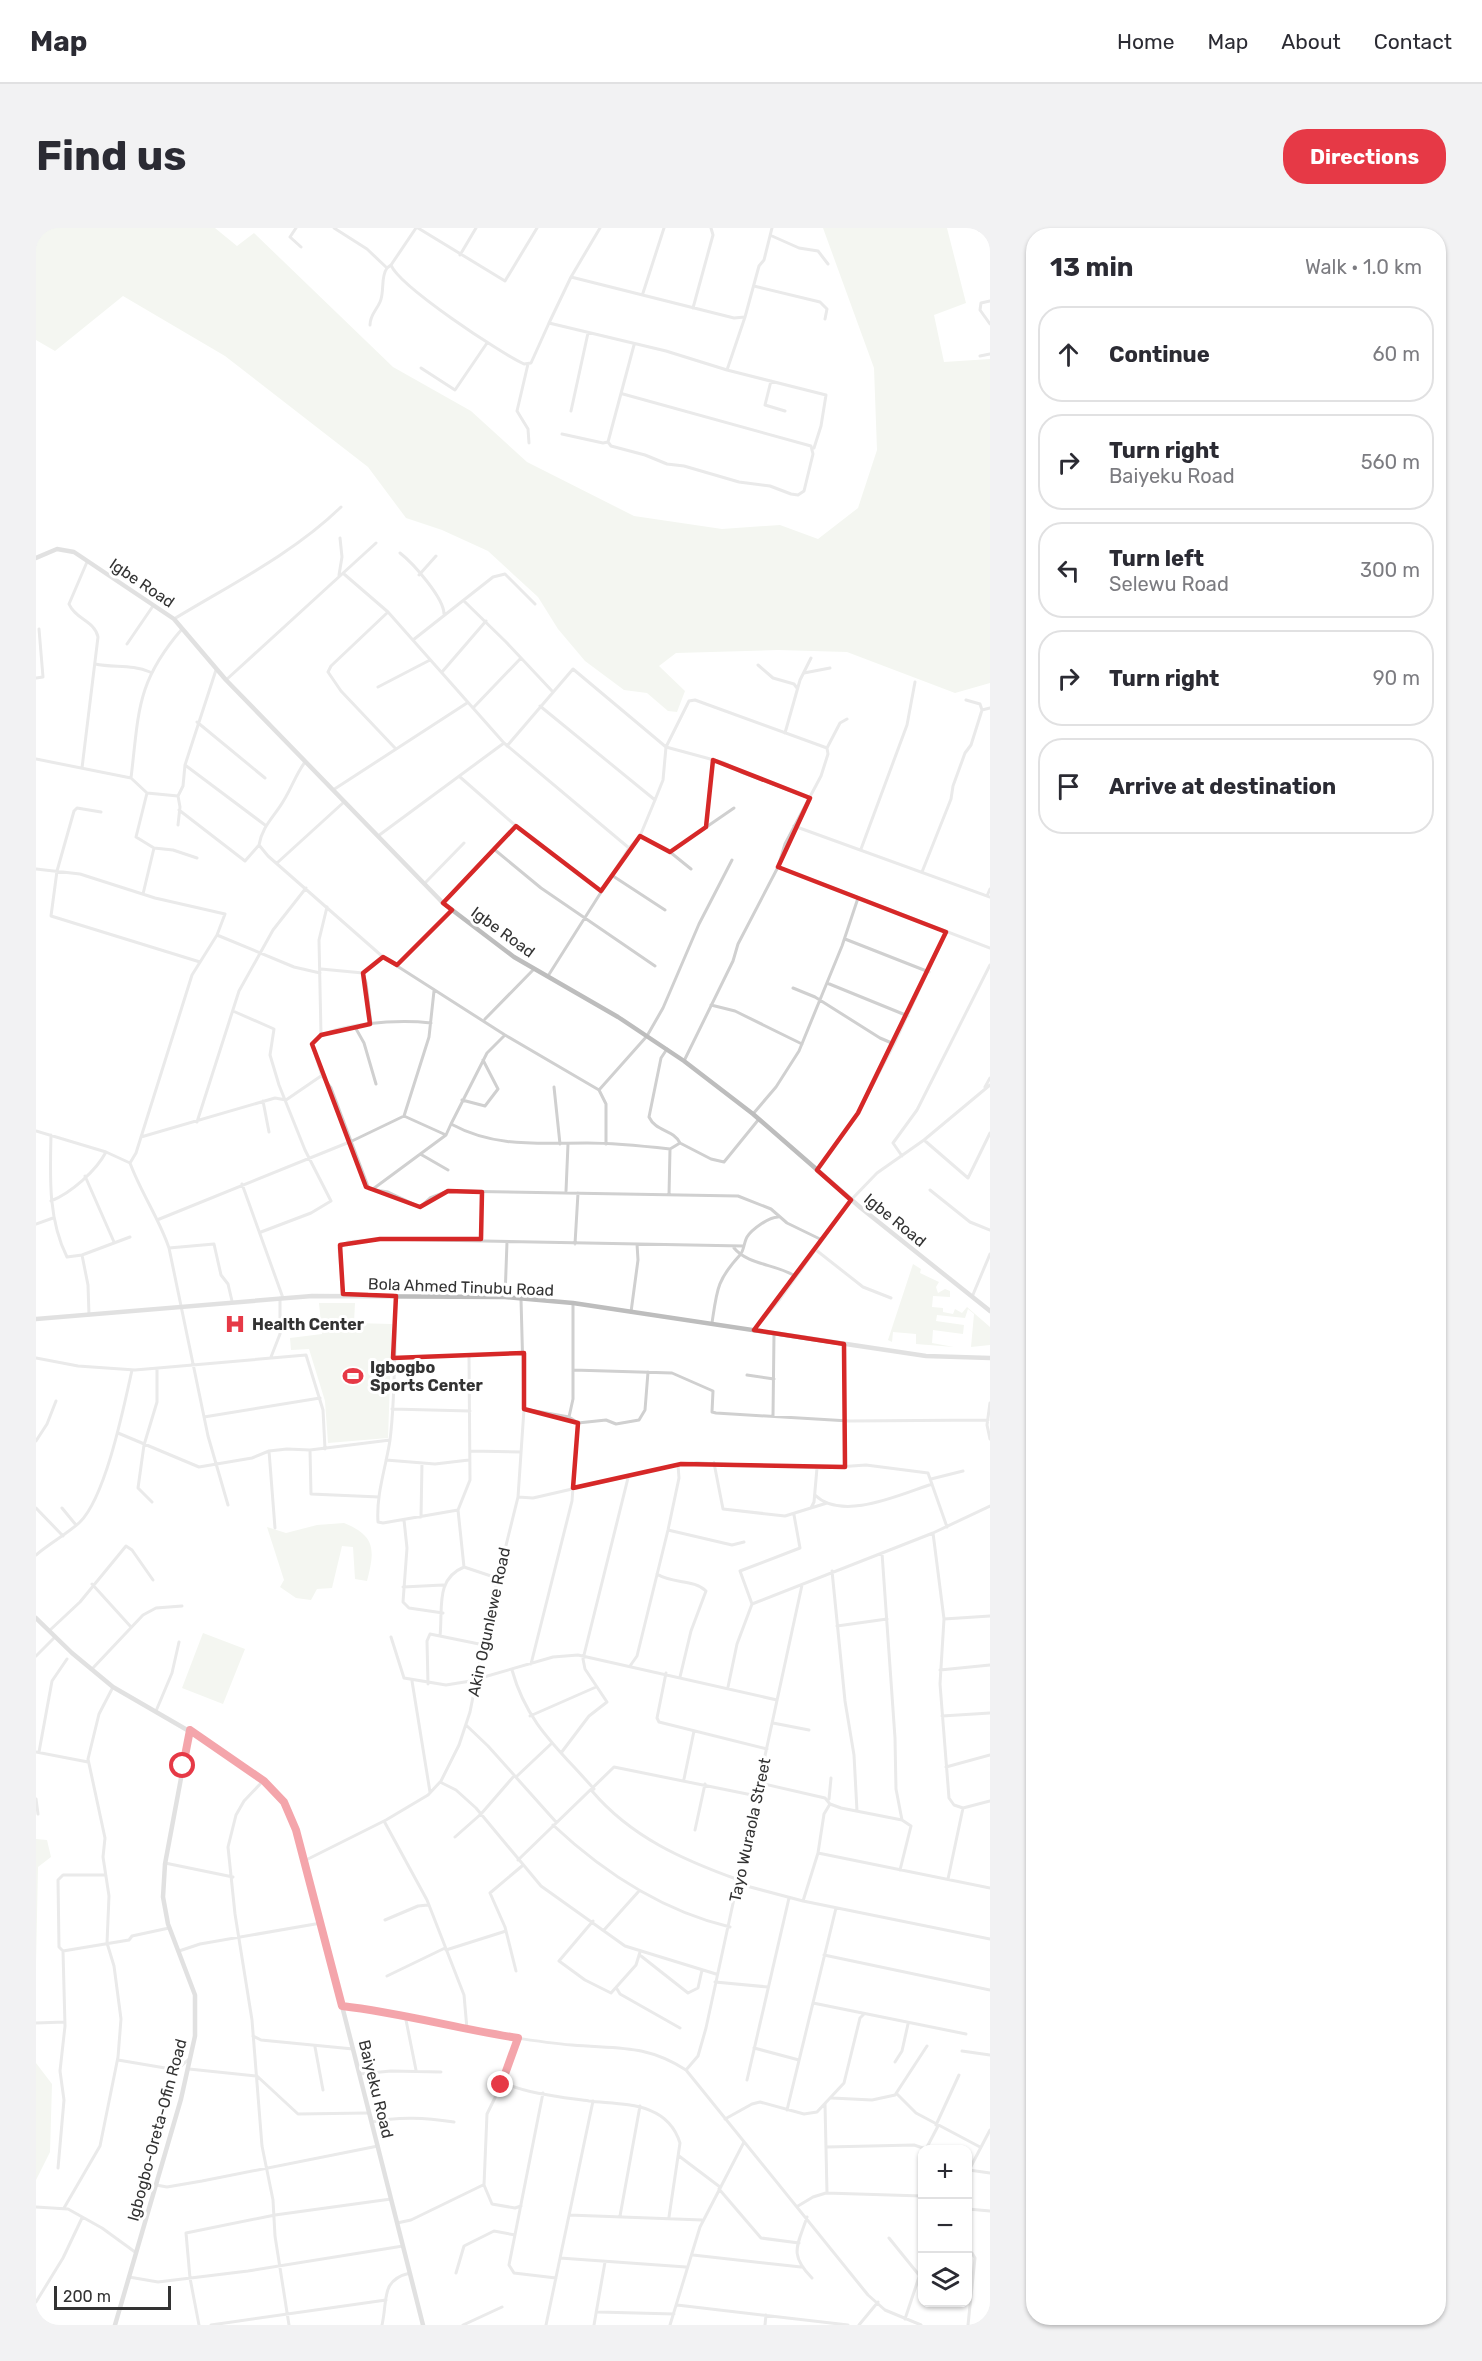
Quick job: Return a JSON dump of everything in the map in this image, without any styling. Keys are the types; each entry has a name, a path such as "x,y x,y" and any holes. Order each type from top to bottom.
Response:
{"street":[{"path":"296,228 290,237 301,247"},
{"path":"333,228 367,249 387,268"},
{"path":"370,325 370,317 381,301 383,274 417,228 505,281 537,228"},
{"path":"459,255 476,228"},
{"path":"529,442 528,429 517,411 528,364 571,278 600,228"},
{"path":"643,293 664,228"},
{"path":"693,308 713,235 711,228"},
{"path":"727,370 772,236 772,228"},
{"path":"979,230 989,228"},
{"path":"772,236 799,248 818,251 828,264"},
{"path":"391,265 432,303 487,344 504,355 528,364"},
{"path":"571,278 643,293 734,318 746,317"},
{"path":"754,286 820,302 827,309 825,319"},
{"path":"990,301 981,303 980,310 990,324"},
{"path":"549,323 666,351 727,370 826,395 825,411 804,491 798,495 770,486 739,482 684,466 667,464 645,455 610,446 608,442"},
{"path":"571,411 588,333"},
{"path":"421,368 455,390 487,344"},
{"path":"608,442 623,394 634,345"},
{"path":"980,356 990,354"},
{"path":"771,381 765,405 784,411"},
{"path":"623,394 743,429 804,443 814,448"},
{"path":"562,434 603,443 608,442"},
{"path":"174,619 323,525 341,507"},
{"path":"339,576 342,557 340,538"},
{"path":"226,680 376,543"},
{"name":"Igbe Road","path":"36,558 51,551 64,549 87,561 174,619 226,680 376,837 452,910 534,969 647,1036 684,1061 753,1114 851,1200 990,1311"},
{"path":"400,553 441,601 444,614"},
{"path":"419,575 436,556"},
{"path":"82,768 97,632 85,619 74,613 69,604 87,561"},
{"path":"344,574 388,612 505,744 628,848"},
{"path":"414,640 444,614 464,602 489,578 505,574 535,604"},
{"path":"464,602 486,621 553,693"},
{"path":"127,644 153,606"},
{"path":"388,612 330,666 328,672 340,691 395,748"},
{"path":"442,672 486,621"},
{"path":"36,678 43,677 39,629"},
{"path":"131,778 138,712 150,672 161,653 182,629"},
{"path":"473,708 521,657"},
{"path":"785,733 798,690 811,658"},
{"path":"378,687 430,660"},
{"path":"95,664 120,668 132,665 150,672"},
{"path":"758,665 773,678 794,684 798,690"},
{"path":"804,673 830,668"},
{"path":"178,825 178,796 183,786 185,765 197,722 217,669"},
{"path":"376,837 505,744 573,669 666,747 713,760 810,798"},
{"path":"861,849 907,725 915,682"},
{"path":"549,976 613,876 628,848 640,836 663,780 666,747 688,703 693,699 827,748"},
{"path":"922,872 951,800 952,786 971,744 982,710 980,704 966,700"},
{"path":"333,790 468,702"},
{"path":"540,706 656,800"},
{"path":"982,710 990,708"},
{"path":"684,1061 733,961 738,944 778,867 794,826 822,776 828,754 827,748 840,723 847,719"},
{"path":"197,722 266,778"},
{"path":"36,759 131,778 147,793 178,796"},
{"path":"706,826 713,760"},
{"path":"179,810 245,861 259,845 265,825 277,813 297,772 305,762"},
{"path":"185,765 265,825"},
{"path":"460,777 516,826 602,891"},
{"path":"147,793 136,837 154,848 173,850 197,858"},
{"path":"277,863 344,802"},
{"path":"670,852 734,808"},
{"path":"101,812 76,809 57,871 51,916 200,963"},
{"path":"444,903 516,826"},
{"path":"794,826 989,896 990,889"},
{"path":"640,836 670,852 691,869"},
{"path":"424,885 464,843"},
{"path":"259,845 383,957 434,991 485,1020 505,1035 599,1090 606,1104 606,1144"},
{"path":"143,894 154,848"},
{"path":"495,850 541,888 655,966"},
{"path":"599,1090 647,1036 663,1008 699,924 732,860"},
{"path":"778,867 946,932 975,940 990,948"},
{"path":"36,869 107,881 143,894 222,913 224,916 217,935 187,990 141,1137 130,1163"},
{"path":"613,876 665,910"},
{"path":"197,1122 239,991 273,930 306,888"},
{"path":"753,1114 776,1087 802,1044 845,939 858,898"},
{"path":"321,1035 319,940 327,907"},
{"path":"397,965 452,910"},
{"path":"817,1170 858,1113 908,1016 946,932"},
{"path":"217,935 294,967 320,971 363,973 383,957"},
{"path":"845,939 929,972"},
{"path":"902,1156 893,1143 917,1110 990,965"},
{"path":"485,1020 534,969"},
{"path":"363,973 371,1024"},
{"path":"827,983 908,1016"},
{"path":"793,988 894,1044"},
{"path":"157,1220 352,1141 404,1116 419,1074 434,991"},
{"path":"711,1005 735,1011 802,1044"},
{"path":"233,1011 274,1029 270,1047 271,1061 305,1150 311,1157 331,1203 261,1232"},
{"path":"430,1023 371,1024 321,1035 313,1042 312,1047 322,1076 331,1088 352,1141 366,1186 372,1190 388,1192 420,1207 430,1198 448,1191 566,1191 738,1196 771,1209 778,1217 822,1240"},
{"path":"355,1027 364,1043 376,1084"},
{"path":"372,1190 446,1135 483,1060 505,1035"},
{"path":"667,1049 662,1058 649,1117 659,1129 674,1135 680,1143 716,1161 726,1162 759,1119"},
{"path":"462,1100 485,1107 498,1089 483,1060"},
{"path":"141,1137 274,1098 286,1100 322,1076"},
{"path":"984,1089 990,1078"},
{"path":"754,1330 816,1250 851,1200 877,1173 924,1140 990,1085"},
{"path":"554,1087 560,1144"},
{"path":"263,1101 269,1132"},
{"path":"404,1116 446,1135"},
{"path":"451,1124 497,1142 526,1145 606,1144 670,1149 680,1143"},
{"path":"36,1131 106,1152 130,1163 169,1248 179,1306 204,1416 228,1505"},
{"path":"924,1140 968,1178 990,1132"},
{"path":"51,1135 53,1218 67,1257 82,1255 130,1237"},
{"path":"566,1191 568,1144"},
{"path":"669,1195 670,1149"},
{"path":"51,1201 63,1196 101,1161 106,1152"},
{"path":"422,1155 448,1170"},
{"path":"85,1176 114,1242"},
{"path":"242,1184 261,1232 282,1298 280,1334 271,1357"},
{"path":"930,1190 970,1222 990,1230"},
{"path":"481,1239 482,1192"},
{"path":"575,1244 578,1193"},
{"path":"740,1256 750,1233 769,1219 778,1217"},
{"path":"36,1224 53,1218"},
{"path":"343,1294 339,1252 343,1243 380,1239 727,1245 734,1248 740,1256"},
{"path":"505,1297 507,1241"},
{"path":"169,1248 214,1244 221,1273 228,1284 232,1301"},
{"path":"631,1312 638,1260 637,1244"},
{"path":"734,1248 743,1246"},
{"path":"816,1250 862,1287 891,1298"},
{"path":"971,1297 990,1254"},
{"path":"82,1255 88,1285 89,1315"},
{"path":"712,1325 721,1278 735,1257 740,1256 768,1263 795,1276"},
{"name":"Bola Ahmed Tinubu Road","path":"36,1319 232,1301 343,1294 505,1297 573,1303 774,1335 944,1358 990,1358"},
{"path":"396,1296 390,1440 379,1497 378,1522 404,1520 458,1510"},
{"name":"Akin Ogunlewe Road","path":"304,1861 384,1821 430,1792 440,1782 465,1725 518,1497 524,1409 521,1299"},
{"path":"569,1417 573,1408 573,1303"},
{"path":"773,1416 774,1335"},
{"path":"844,1344 845,1467"},
{"path":"393,1358 524,1353"},
{"path":"36,1358 78,1366 132,1370 271,1357 307,1356 321,1398 325,1449"},
{"path":"464,1567 458,1510 468,1490 469,1356"},
{"path":"152,1502 138,1488 144,1445 156,1402 157,1368"},
{"path":"37,1552 76,1525 94,1498 118,1433 132,1370"},
{"path":"573,1370 672,1373 712,1391 714,1413 845,1421 988,1420"},
{"path":"524,1409 569,1417 578,1423 606,1420 616,1424 639,1420 645,1410 648,1371"},
{"path":"747,1375 774,1379"},
{"path":"204,1416 321,1398"},
{"path":"36,1441 47,1424 56,1401"},
{"path":"990,1403 988,1420 990,1439"},
{"path":"392,1409 470,1411"},
{"path":"531,1664 573,1488 578,1423"},
{"path":"118,1433 195,1467 216,1465 269,1451 325,1449 390,1440"},
{"path":"310,1450 311,1494 379,1497"},
{"path":"269,1451 275,1528"},
{"path":"470,1451 521,1452"},
{"path":"386,1460 422,1463 469,1460"},
{"path":"421,1516 422,1463"},
{"path":"518,1497 533,1498 678,1465 714,1463 817,1468 866,1465 924,1471 932,1481 947,1527"},
{"path":"714,1463 723,1509 758,1515 794,1515 827,1503"},
{"path":"630,1666 637,1656 668,1530 679,1478 678,1465"},
{"path":"810,1510 815,1495 817,1468"},
{"path":"815,1495 827,1503 850,1508 963,1471"},
{"path":"561,1753 589,1716 606,1705 585,1669 584,1655 628,1478"},
{"path":"752,1604 933,1533 990,1506"},
{"path":"36,1508 63,1536"},
{"path":"62,1508 76,1525"},
{"path":"728,1687 737,1644 752,1604 740,1571 800,1548 794,1515"},
{"path":"404,1520 407,1548 403,1602 409,1608 443,1613"},
{"path":"668,1530 732,1545 744,1542"},
{"path":"933,1533 944,1619 940,1670 950,1801 963,1808 990,1801"},
{"path":"49,1630 80,1602 92,1584 128,1546 153,1581"},
{"path":"882,1553 896,1789 902,1820"},
{"path":"440,1636 443,1585 452,1572 464,1567 498,1578"},
{"path":"832,1571 844,1701 854,1755 857,1811"},
{"path":"657,1576 696,1585 705,1591 691,1631 680,1677"},
{"path":"92,1584 132,1627"},
{"path":"404,1587 443,1585"},
{"name":"Tayo Wuraola Street","path":"686,2070 698,2056 716,1974 730,1927 802,1585"},
{"path":"92,1669 149,1611 182,1606"},
{"path":"944,1619 990,1616"},
{"name":"Baiyeku Road","path":"36,1618 113,1687 190,1730 264,1781 289,1810 321,1923 423,2325"},
{"path":"837,1626 887,1619"},
{"path":"428,1684 427,1641 430,1635 484,1645"},
{"path":"36,1656 55,1637"},
{"path":"391,1637 402,1675 412,1681 428,1684 446,1685 477,1680 553,1657 584,1655 777,1700"},
{"path":"156,1711 172,1673 179,1642"},
{"path":"67,1659 52,1681 37,1752 88,1762"},
{"path":"940,1670 990,1665"},
{"path":"512,1670 520,1699 530,1716 610,1811 648,1839 681,1858 739,1882 789,1898 990,1939"},
{"path":"666,1673 657,1720 767,1749"},
{"path":"412,1681 430,1792"},
{"path":"64,2208 100,2146 118,2060 121,2019 114,1966 107,1943 109,1896 105,1838 88,1762 91,1740 99,1714 113,1687"},
{"path":"530,1716 597,1687"},
{"path":"942,1716 990,1713"},
{"path":"773,1723 810,1730"},
{"path":"465,1725 515,1776 555,1823 604,1868 639,1891 702,1920 730,1927"},
{"name":"Igbogbo-Oreta-Ofin Road","path":"115,2325 189,2069 195,2036 195,1995 177,1951 163,1897 165,1863 190,1730"},
{"path":"684,1779 694,1731"},
{"path":"455,1838 481,1814 515,1776 552,1743"},
{"path":"946,1767 990,1755"},
{"path":"518,1860 555,1823 593,1790 610,1770 618,1766 757,1796"},
{"path":"803,1901 818,1853 824,1814 830,1802 831,1778"},
{"path":"264,1781 244,1801 236,1815 228,1847 233,1877 235,1914 254,2044 266,2168 289,2325"},
{"path":"440,1782 456,1790 481,1814 522,1866 547,1891 640,1954 688,1993 698,1988 702,1969"},
{"path":"760,1783 857,1811 902,1820 911,1826 900,1870"},
{"path":"695,1830 705,1784"},
{"path":"36,1799 38,1814"},
{"path":"948,1879 963,1808"},
{"path":"384,1821 429,1904 464,1995 467,2030"},
{"path":"818,1853 990,1888"},
{"path":"165,1863 233,1877"},
{"path":"516,1971 506,1931 490,1893 522,1866"},
{"path":"58,2168 64,2100 60,2071 65,2022 63,1951 59,1947 57,1915 58,1878 63,1875 106,1875"},
{"path":"604,1930 639,1891"},
{"path":"747,2080 789,1898"},
{"path":"385,1920 418,1906 429,1904"},
{"path":"787,2110 836,1907"},
{"path":"592,1921 559,1961 607,1994 617,1989 640,1954"},
{"path":"177,1951 200,1944 321,1923"},
{"path":"63,1951 170,1928"},
{"path":"387,1976 445,1949 506,1931"},
{"path":"640,1954 716,1974"},
{"path":"824,1955 990,1990"},
{"path":"715,1982 768,1988"},
{"path":"617,1989 620,1994 680,2028"},
{"path":"813,2003 966,2034"},
{"path":"342,2006 405,2015 467,2030 518,2038 580,2046 630,2047 651,2051 686,2070 807,2217 858,2284 885,2310 921,2325"},
{"path":"857,2012 860,2018"},
{"path":"725,2119 760,2102 811,2114 825,2104 847,2076 860,2018 864,2014"},
{"path":"405,2015 416,2070"},
{"path":"36,2022 65,2022"},
{"path":"895,2062 902,2050 908,2024"},
{"path":"253,2036 261,2040 353,2049"},
{"path":"518,2038 502,2082 487,2114 484,2185 492,2204 515,2208 521,2206"},
{"path":"254,2044 261,2040"},
{"path":"832,2098 882,2100 897,2094 927,2046"},
{"path":"315,2047 323,2090"},
{"path":"754,2048 800,2060"},
{"path":"962,2051 990,2055"},
{"path":"118,2060 177,2070 184,2061 192,2058"},
{"path":"189,2069 257,2076 298,2114 364,2111 370,2113"},
{"path":"360,2074 416,2070 441,2072"},
{"path":"827,2147 914,2145 926,2149 959,2075"},
{"path":"502,2082 543,2093 640,2106 659,2114 678,2137 679,2156 669,2217"},
{"path":"543,2093 509,2261 511,2272 556,2278"},
{"path":"897,2094 916,2113 981,2147"},
{"path":"546,2325 593,2101"},
{"path":"825,2104 827,2193"},
{"path":"620,2216 640,2106"},
{"path":"372,2122 392,2118 425,2117 454,2122"},
{"path":"972,2164 990,2130"},
{"path":"670,2325 686,2267 693,2254 703,2220 744,2142"},
{"path":"156,2185 185,2184 378,2146"},
{"path":"679,2156 720,2188 761,2238 799,2243"},
{"path":"972,2171 990,2173"},
{"path":"397,2223 411,2220 446,2201 484,2185"},
{"path":"798,2206 817,2195 827,2193 918,2196"},
{"path":"199,2325 190,2278 186,2233 274,2215 391,2199"},
{"path":"36,2207 64,2208 102,2228 136,2252"},
{"path":"515,2208 519,2214"},
{"path":"972,2209 990,2211"},
{"path":"569,2215 703,2220"},
{"path":"807,2217 795,2253 801,2267 812,2278"},
{"path":"36,2302 63,2258 82,2218"},
{"path":"456,2273 464,2246 488,2232 515,2235"},
{"path":"889,2238 918,2274"},
{"path":"129,2277 158,2282 403,2246"},
{"path":"972,2253 975,2258 972,2287"},
{"path":"693,2254 801,2267"},
{"path":"560,2258 686,2267"},
{"path":"594,2325 605,2262"},
{"path":"382,2325 390,2283 410,2273"},
{"path":"905,2319 918,2278"},
{"path":"211,2325 386,2300"},
{"path":"859,2325 878,2302"},
{"path":"677,2305 848,2325"},
{"path":"463,2325 502,2307"},
{"path":"968,2325 970,2307"},
{"path":"598,2312 674,2314"},
{"path":"765,2325 766,2314"}],"highlighted area":[{"path":"713,760 810,798 778,867 946,932 858,1113 817,1170 851,1200 754,1330 844,1344 845,1467 681,1464 573,1488 578,1423 524,1409 524,1353 393,1358 396,1296 343,1294 340,1245 380,1239 481,1239 482,1192 448,1191 420,1207 366,1187 312,1044 321,1035 370,1024 363,973 383,957 397,965 452,910 443,903 516,826 601,891 640,836 670,852 706,827"}],"shaded area":[{"path":"36,228 215,228 237,246 254,233 393,367 471,411 527,462 634,516 722,529 780,525 818,539 858,508 877,450 874,368 823,228 947,228 966,303 934,315 944,362 990,359 990,683 955,693 847,652 778,650 676,653 659,666 685,691 677,712 668,711 647,693 624,690 585,661 558,629 538,597 488,551 442,530 406,518 368,467 225,356 123,296 55,351 36,340"},
{"path":"913,1264 921,1269 920,1273 939,1282 936,1287 938,1293 945,1289 950,1291 950,1297 933,1296 932,1307 943,1308 943,1312 953,1314 955,1309 962,1313 967,1307 990,1327 990,1345 971,1347 974,1314 968,1309 965,1318 937,1315 936,1321 964,1325 963,1334 933,1330 932,1343 954,1347 916,1344 916,1334 893,1332 892,1342 888,1340"},
{"name":"Igbogbo Sports Center","path":"319,1303 355,1303 354,1323 392,1324 388,1438 328,1443 325,1401 309,1349 291,1350 290,1338 322,1334"},
{"path":"344,1523 362,1533 371,1545 367,1581 355,1579 353,1547 342,1546 332,1588 317,1589 311,1600 296,1598 280,1587 284,1580 267,1527 286,1533 317,1525"},
{"path":"203,1633 245,1649 223,1704 182,1688"},
{"path":"36,1839 47,1840 51,1857 38,1867 36,1964"},
{"path":"36,2063 52,2084 50,2152 36,2180"}],"place":[{"name":"Health Center","path":"235,1324"},
{"name":"Igbogbo Sports Center","path":"353,1376"}],"route":[{"path":"183,1766 190,1730 264,1781 284,1802 296,1830 342,2006 383,2010 467,2030 518,2038 501,2085"}]}
